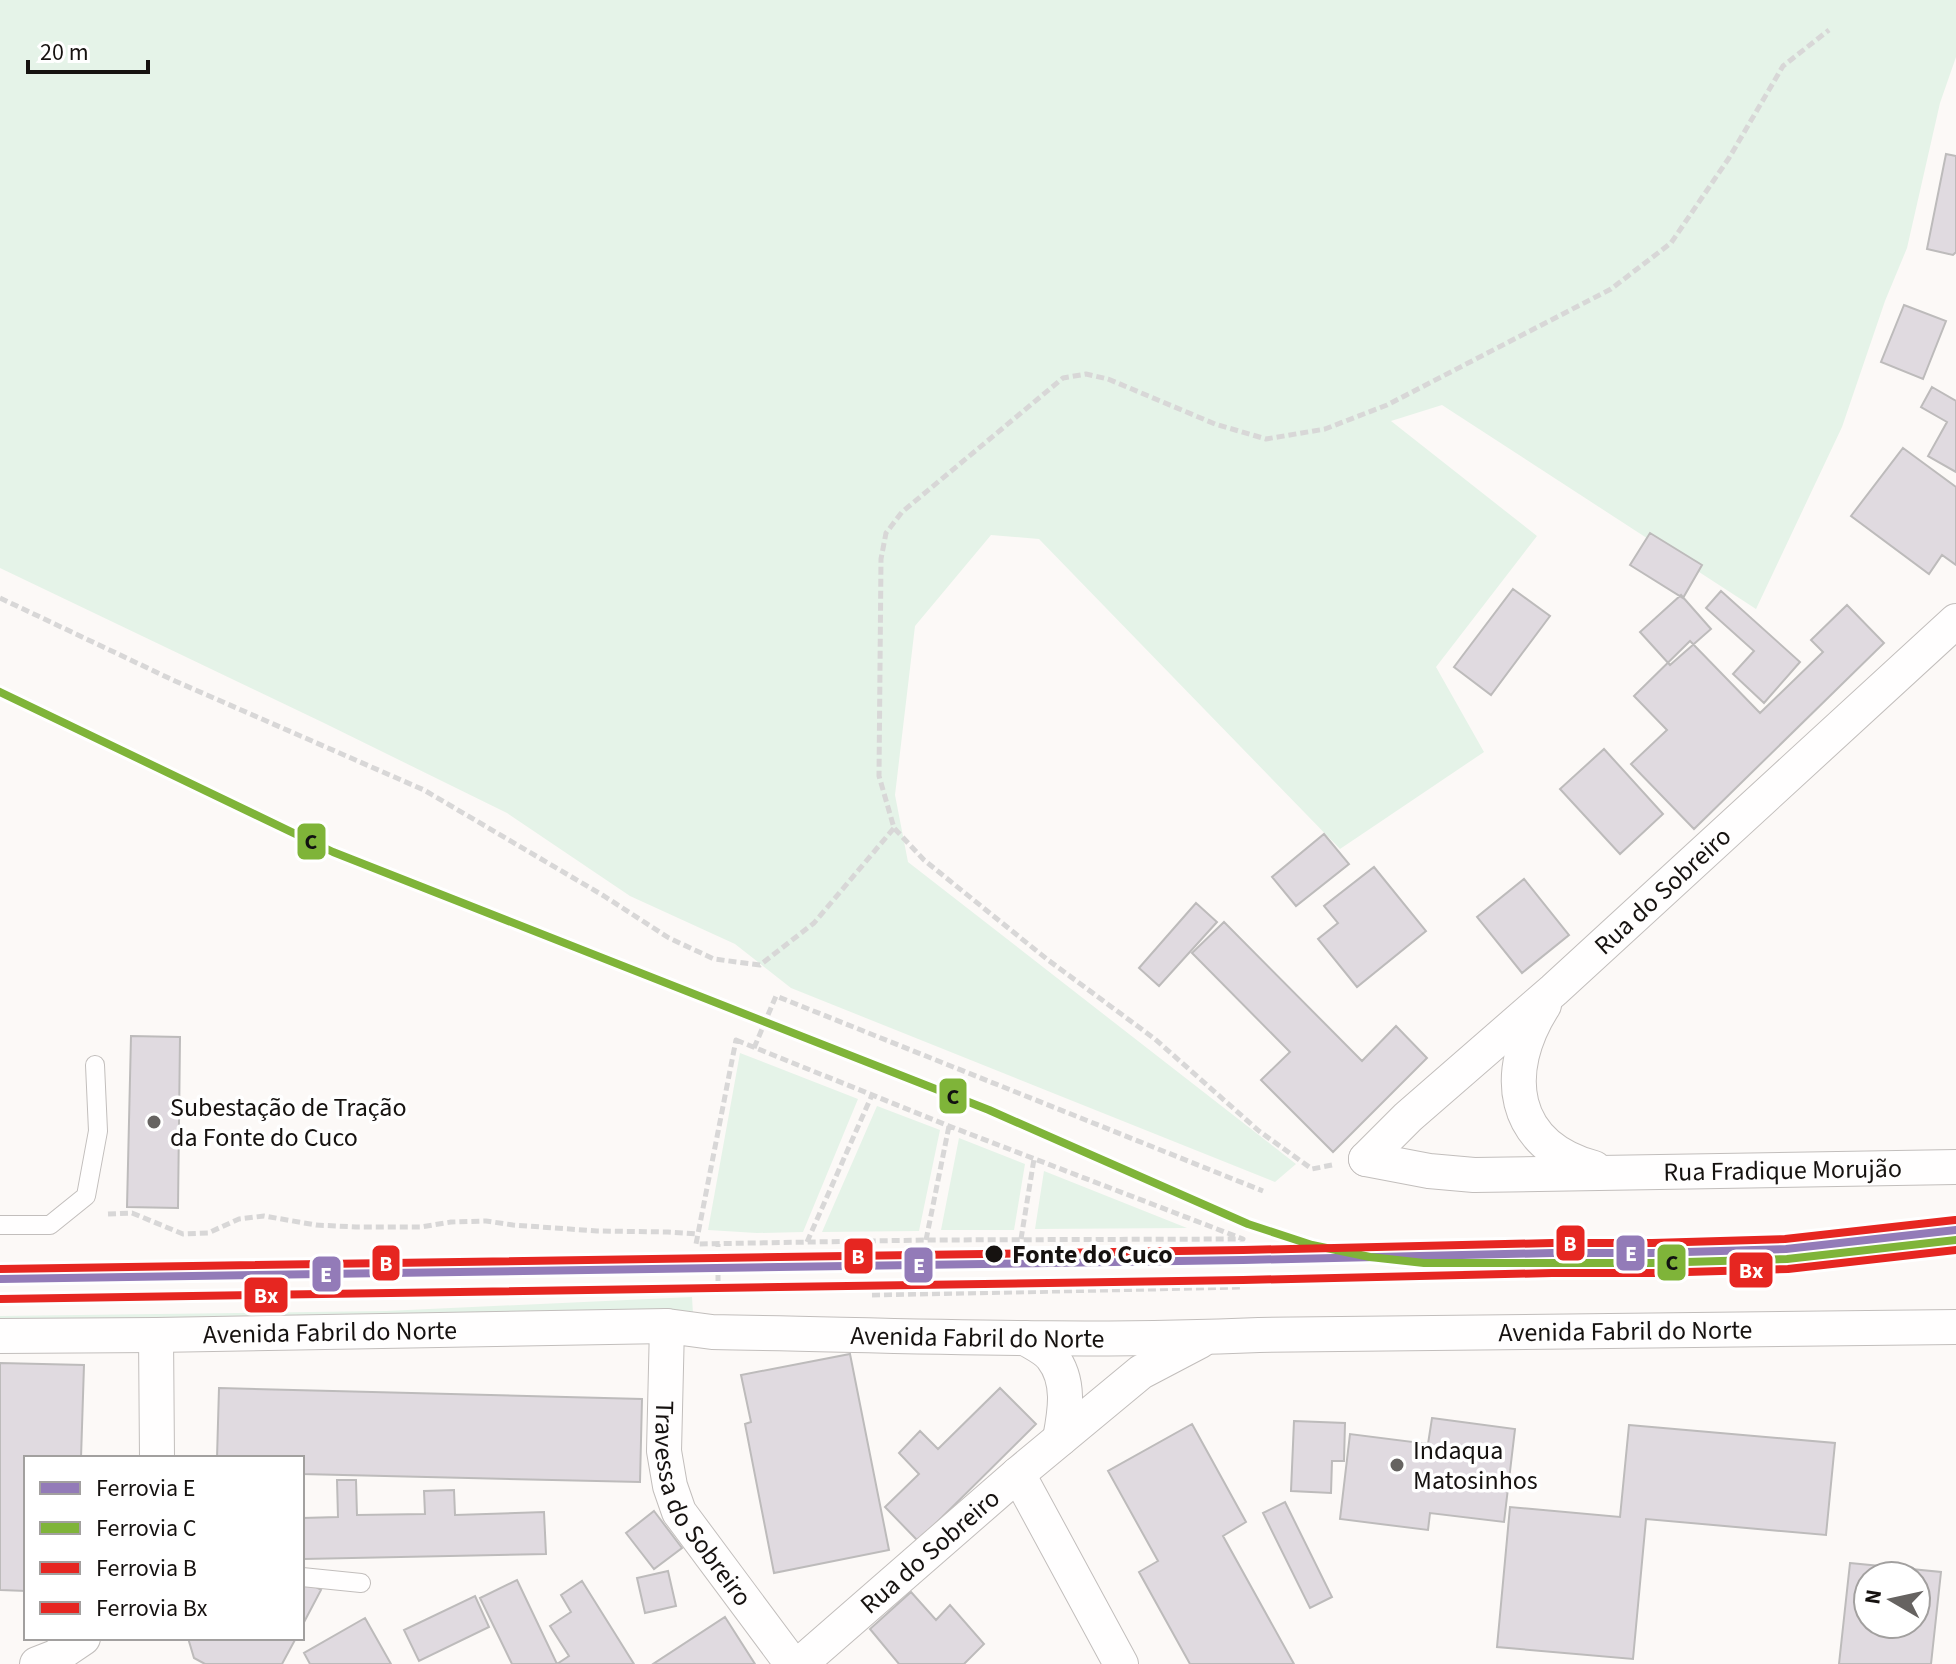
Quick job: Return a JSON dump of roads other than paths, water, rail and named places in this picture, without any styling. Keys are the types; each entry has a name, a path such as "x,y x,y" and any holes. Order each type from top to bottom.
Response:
{"street":[{"name":"Rua do Sobreiro","path":"1366,1159 1408,1117 1554,990 1956,621"},
{"name":"Rua Fradique Morujão","path":"1554,990 1540,1012 1520,1060 1518,1088 1525,1115 1534,1133 1555,1152 1583,1165 1610,1172"},
{"name":"Rua Fradique Morujão","path":"1366,1159 1429,1171 1474,1175 1956,1167"},
{"name":"Avenida Fabril do Norte","path":"0,1336 667,1326 712,1332 1207,1338 1956,1327"},
{"name":"Travessa do Sobreiro","path":"667,1326 664,1451 670,1486 679,1512 792,1664"},
{"path":"156,1335 157,1456"},
{"path":"1025,1338 1051,1356 1064,1380 1066,1406 1060,1439"},
{"name":"Rua do Sobreiro","path":"800,1664 1018,1474 1141,1372 1207,1338"},
{"path":"1018,1474 1121,1664"},
{"path":"37,1664 55,1657 80,1640"}],"lane":[{"path":"0,1225 50,1225 86,1196 98,1131 95,1065"},
{"path":"304,1577 361,1583"}],"rail line":[{"name":"C","path":"0,692 333,852 989,1110 1248,1224 1312,1245 1370,1257 1424,1263 1652,1263 1787,1259 1956,1240"},
{"name":"B","path":"0,1269 1652,1243 1785,1239 1955,1220"},
{"name":"E","path":"0,1279 1652,1253 1786,1249 1956,1230"},
{"name":"Bx","path":"0,1299 1653,1273 1788,1269 1956,1250"}],"place":[{"name":"Subestação de Tração da Fonte do Cuco","path":"154,1122"},
{"name":"Fonte do Cuco","path":"994,1254"},
{"name":"Indaqua Matosinhos","path":"1397,1465"}]}
